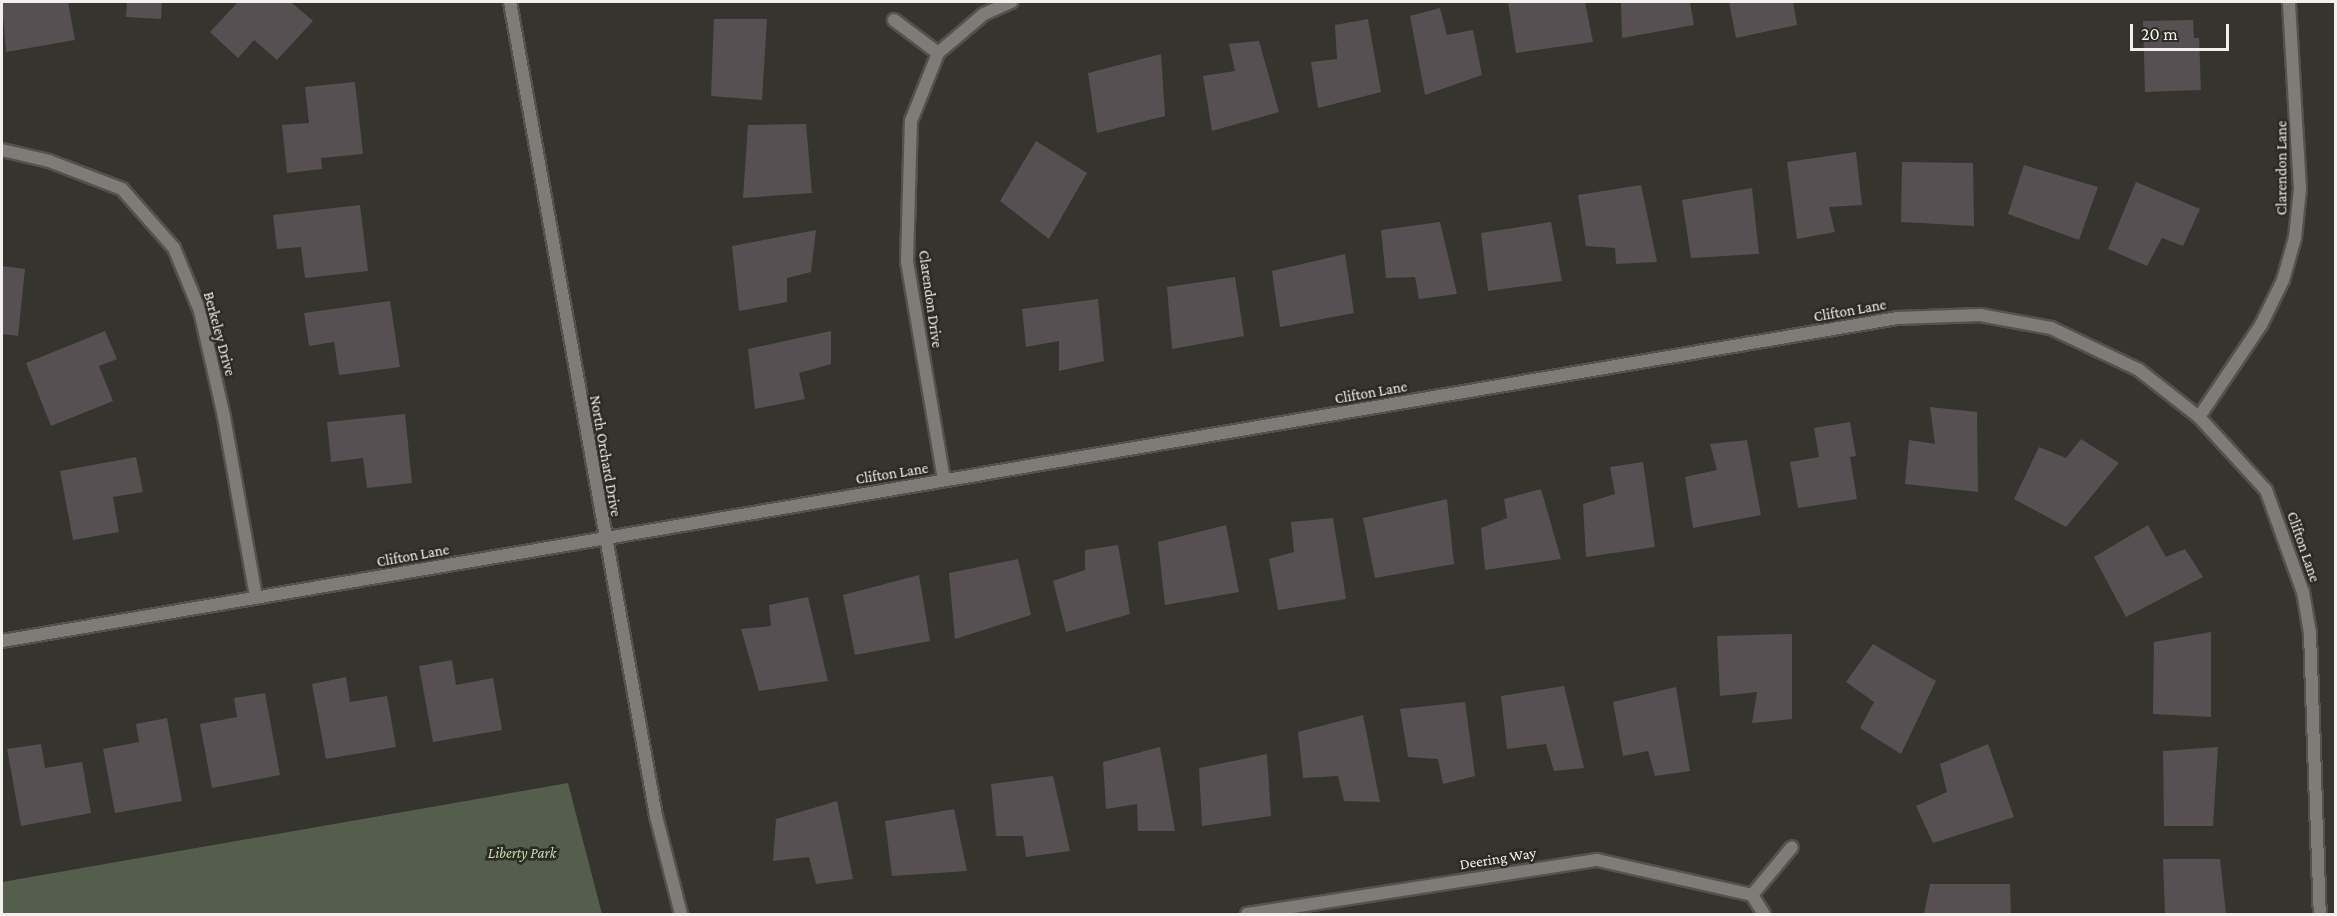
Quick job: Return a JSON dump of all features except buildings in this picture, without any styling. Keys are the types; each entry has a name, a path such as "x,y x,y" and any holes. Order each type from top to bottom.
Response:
{"street":[{"name":"North Orchard Drive","path":"510,2 604,537 656,816 681,915"},
{"name":"Clarendon Drive","path":"944,480 907,262 911,121 938,53 984,14 1011,2"},
{"name":"Clarendon Lane","path":"2199,417 2261,325 2283,280 2295,238 2300,189 2289,2"},
{"path":"894,20 938,53"},
{"name":"Berkeley Drive","path":"2,150 49,161 122,189 174,248 200,311 224,417 256,597"},
{"name":"Clifton Lane","path":"2,641 1897,318 1941,314 1980,315 2050,328 2139,370 2199,417 2266,490 2303,592 2310,633 2320,915"},
{"path":"1764,915 1752,895 1791,847"},
{"name":"Deering Way","path":"1246,915 1312,909 1597,860 1752,895"}],"green space":[{"name":"Liberty Park","path":"568,783 602,914 2,914 2,882"}]}
